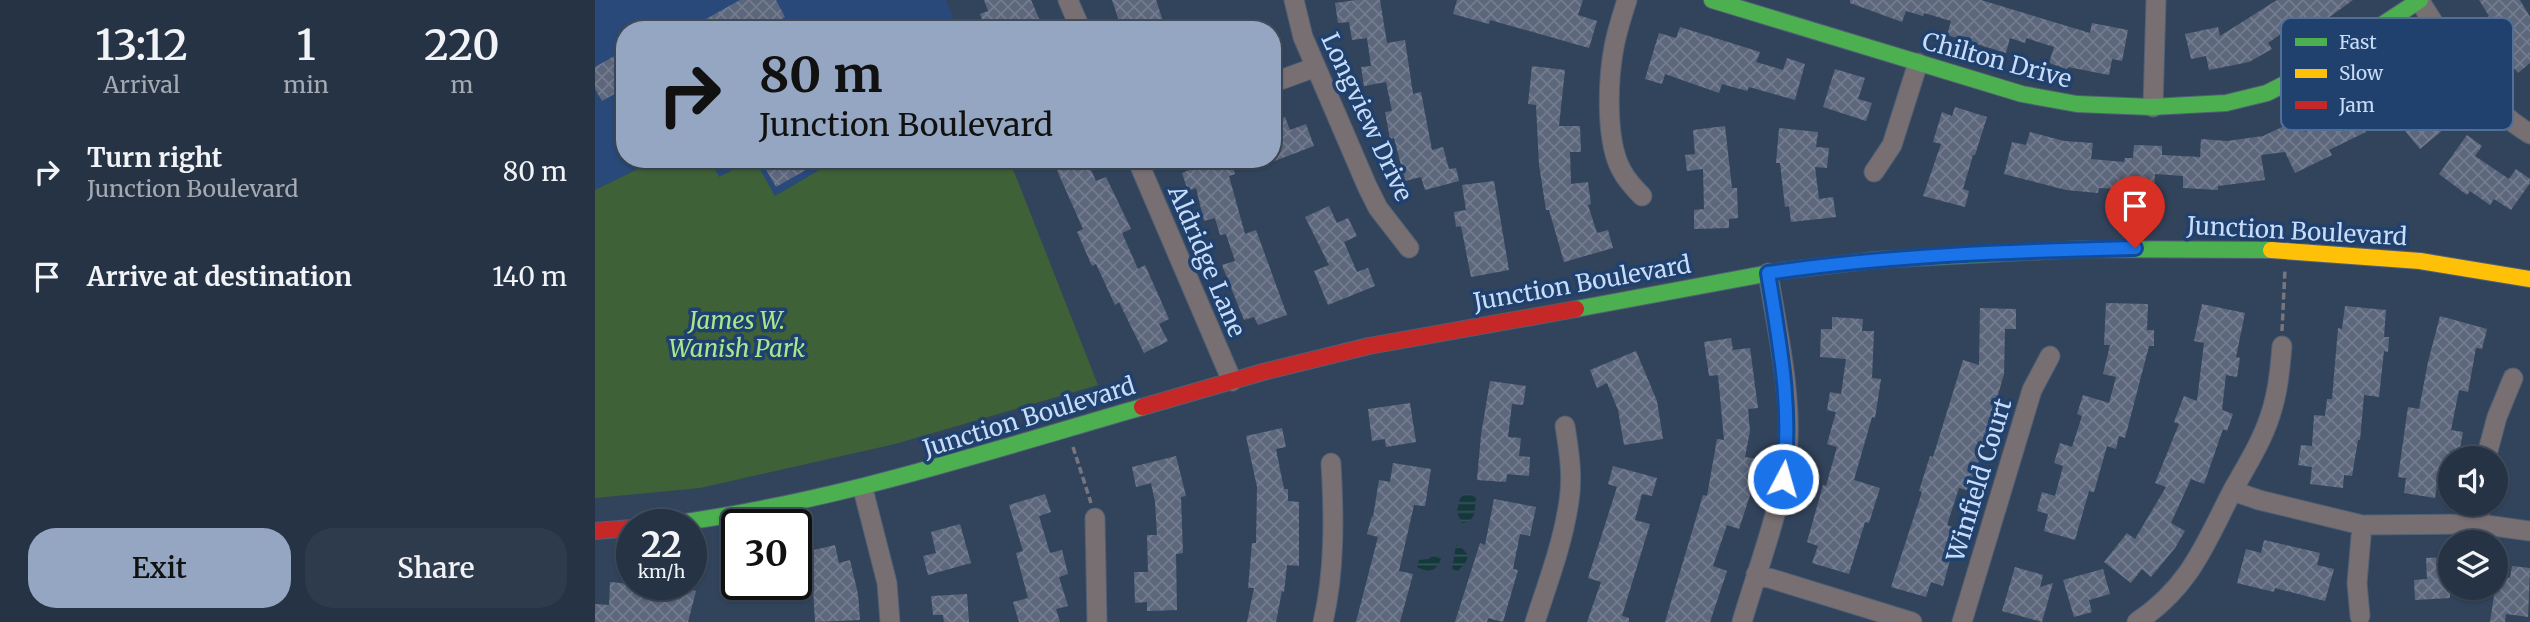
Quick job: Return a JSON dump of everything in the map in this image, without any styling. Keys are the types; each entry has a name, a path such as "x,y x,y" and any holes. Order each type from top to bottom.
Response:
{"main road":[{"name":"Chilton Drive","path":"1712,0 2054,102 2117,108 2220,105 2250,99 2281,87"},
{"name":"Chilton Drive","path":"2392,18 2420,0"},
{"name":"Junction Boulevard","path":"707,519 863,489 1339,352 1768,273 1874,260 1993,251 2286,249 2419,260 2530,279"},
{"path":"595,531 616,529"}],"street":[{"path":"1068,0 1077,21"},
{"name":"Longview Drive","path":"1294,0 1303,37 1373,197 1409,248"},
{"path":"1627,0 1612,59 1611,124 1620,169 1642,197"},
{"path":"2153,107 2156,0"},
{"path":"2420,0 2431,18"},
{"path":"1874,172 1892,145 1919,63"},
{"path":"1281,80 1316,67"},
{"path":"2513,124 2530,134"},
{"name":"Aldridge Lane","path":"1140,168 1232,381"},
{"path":"1742,622 1777,507 1787,452 1784,383 1768,273"},
{"path":"2137,622 2176,590 2195,564 2252,457 2270,415 2282,346"},
{"name":"Winfield Court","path":"1962,622 2032,390 2050,356"},
{"path":"2489,446 2497,417 2513,378"},
{"path":"1535,622 1561,539 1570,500 1570,461 1565,426"},
{"path":"1323,622 1331,571 1331,463"},
{"path":"863,489 887,583 890,622"},
{"path":"2233,491 2333,520 2362,524 2456,516"},
{"path":"2486,516 2530,531"},
{"path":"1095,518 1097,622"},
{"path":"2360,616 2357,583 2362,524"},
{"path":"1756,574 1912,622"}],"path":[{"path":"2282,346 2286,249"},
{"path":"1067,429 1095,518"}],"shaded area":[{"path":"595,0 946,0 954,21 616,21 616,168 640,168 595,190"},
{"path":"714,168 736,168 718,178"},
{"path":"759,168 823,168 775,196"},
{"path":"1467,493 1476,498 1474,515 1470,521 1462,523 1457,512 1460,498"},
{"path":"1456,545 1468,555 1458,571 1452,569"},
{"path":"1433,555 1441,559 1434,569 1429,571 1417,567 1419,560 1429,559"}],"green space":[{"name":"James W. Wanish Park","path":"640,168 714,168 719,177 736,168 759,168 775,196 823,168 1013,168 1098,385 895,444 700,488 595,498 595,190"}],"building":[{"path":"740,0 776,0 785,17 778,21 702,21"},
{"path":"984,0 1031,0 1040,21 983,21 980,14 988,11"},
{"path":"1112,0 1156,0 1163,21 1119,21"},
{"path":"1380,0 1387,43 1405,40 1413,94 1421,92 1432,150 1443,147 1449,169 1456,168 1459,181 1425,190 1421,177 1405,181 1394,138 1390,139 1385,112 1392,111 1386,82 1364,86 1361,67 1371,66 1367,38 1352,40 1349,22 1338,23 1335,3"},
{"path":"1457,0 1583,0 1578,15 1597,21 1589,48 1490,20 1489,24 1453,14"},
{"path":"1850,0 1981,0 2090,33 2092,23 2128,30 2122,61 2112,59 2109,75 2068,67 2067,69 2049,63 2054,47 2026,38 2025,43 2010,38 2006,53 1947,35 1951,21 1906,11 1902,22 1850,3"},
{"path":"2277,0 2353,0 2328,18 2281,18 2281,34 2268,43 2272,49 2249,62 2209,70 2206,56 2191,59 2185,34 2218,27 2220,36"},
{"path":"2479,0 2520,0 2530,17 2530,63 2518,73 2513,67 2513,18 2486,18 2489,16"},
{"path":"1680,27 1760,52 1756,62 1783,70 1787,58 1805,64 1795,100 1749,87 1747,91 1722,84 1719,93 1665,74 1662,84 1645,79 1659,33 1676,38"},
{"path":"616,55 616,93 602,101 595,89 595,67"},
{"path":"1532,66 1565,70 1559,126 1580,126 1581,152 1570,152 1571,184 1588,182 1591,204 1588,205 1597,233 1608,230 1613,248 1564,262 1549,210 1546,210 1539,165 1536,105 1528,104"},
{"path":"1835,69 1865,78 1858,99 1872,103 1866,121 1823,107"},
{"path":"1955,107 1987,117 1963,189 1969,191 1965,207 1923,196 1941,144 1933,142 1942,112 1952,116"},
{"path":"1285,117 1290,130 1306,124 1314,146 1281,159 1281,119"},
{"path":"1725,126 1732,188 1737,188 1738,218 1729,219 1729,228 1694,229 1694,210 1704,209 1703,169 1687,171 1685,155 1695,154 1693,130"},
{"path":"1779,128 1818,132 1816,147 1829,148 1827,168 1815,167 1819,199 1833,197 1836,217 1791,222 1789,206 1785,207 1780,163 1776,163"},
{"path":"2281,128 2281,130 2366,132 2329,150 2332,155 2295,173 2285,152 2261,155 2265,180 2218,186 2218,190 2183,188 2183,176 2155,174 2154,191 2099,188 2098,193 2066,190 2004,174 2012,142 2026,145 2030,132 2064,141 2093,143 2091,159 2124,162 2125,158 2133,158 2134,145 2162,146 2162,155 2200,157 2201,139 2227,141 2263,136"},
{"path":"2404,130 2443,130 2420,149"},
{"path":"2467,135 2482,146 2475,156 2509,179 2516,169 2530,179 2511,210 2494,199 2490,205 2470,191 2467,195 2439,174"},
{"path":"765,168 809,168 776,187"},
{"path":"1056,168 1090,168 1096,181 1106,177 1131,229 1122,233 1138,269 1145,265 1169,319 1159,324 1168,341 1144,353 1119,302 1115,305 1096,264 1092,266 1077,232 1083,229"},
{"path":"1233,168 1235,174 1229,176 1245,234 1256,230 1287,315 1258,325 1254,317 1244,320 1222,265 1235,261 1226,234 1220,235 1215,218 1204,221 1196,188 1188,191 1182,173 1192,169"},
{"path":"1494,181 1509,270 1471,277 1461,226 1456,227 1454,212 1466,210 1462,185"},
{"path":"1329,206 1337,223 1348,218 1357,236 1344,242 1357,272 1368,268 1375,286 1328,305 1314,271 1329,265 1305,217"},
{"path":"2106,303 2148,304 2147,330 2154,330 2154,346 2149,346 2125,438 2119,436 2116,449 2107,446 2094,492 2089,491 2075,540 2044,531 2048,514 2037,511 2042,492 2055,496 2063,466 2054,463 2060,443 2072,447 2082,416 2077,414 2083,395 2109,403 2116,377 2103,374 2110,345 2104,345"},
{"path":"2202,304 2245,313 2236,357 2240,358 2237,377 2226,375 2222,410 2233,414 2227,431 2223,429 2204,484 2191,479 2171,523 2185,531 2175,548 2151,577 2142,569 2131,583 2104,562 2127,533 2135,539 2166,487 2155,483 2179,424 2174,422 2184,396 2197,401 2204,343 2194,341"},
{"path":"2345,306 2386,310 2384,337 2389,337 2388,352 2384,351 2379,397 2364,395 2360,440 2352,476 2344,475 2343,488 2310,484 2312,467 2298,465 2301,445 2312,446 2314,415 2325,416 2327,399 2332,399 2338,328 2342,329"},
{"path":"1980,308 2016,309 2016,329 2005,329 2004,374 1970,491 1959,488 1947,525 1958,529 1943,586 1931,582 1926,597 1891,587 1922,492 1919,491 1930,456 1933,457 1963,360 1979,365"},
{"path":"2440,316 2487,329 2482,349 2476,348 2468,392 2459,390 2451,430 2463,432 2460,446 2438,446 2435,498 2404,493 2406,478 2398,477 2408,407 2419,409"},
{"path":"1832,317 1863,319 1862,331 1874,331 1872,378 1881,379 1875,418 1872,417 1854,480 1880,488 1869,523 1865,522 1849,574 1812,563 1818,546 1807,542 1837,447 1827,444 1836,412 1827,410 1830,392 1841,394 1846,359 1820,357 1821,329 1832,329"},
{"path":"1731,338 1733,350 1750,348 1758,408 1748,409 1750,431 1745,457 1757,459 1753,486 1739,529 1727,525 1713,566 1727,571 1710,622 1665,622 1703,495 1707,496 1717,439 1724,440 1718,375 1709,376 1704,342"},
{"path":"1636,351 1657,401 1663,439 1624,445 1618,410 1607,383 1597,388 1590,370"},
{"path":"1490,381 1526,386 1523,405 1512,404 1508,437 1521,438 1519,456 1530,457 1529,476 1507,474 1506,482 1477,480"},
{"path":"1410,403 1416,442 1386,447 1385,439 1372,441 1368,409"},
{"path":"1282,428 1286,447 1276,449 1284,489 1288,489 1288,501 1299,502 1299,566 1287,565 1284,592 1282,591 1276,622 1247,622 1254,588 1248,588 1252,543 1256,543 1257,487 1246,436"},
{"path":"1176,456 1186,496 1181,497 1183,553 1176,554 1177,610 1147,611 1147,602 1135,603 1134,572 1148,572 1147,535 1157,535 1155,502 1151,483 1136,487 1132,467"},
{"path":"1393,463 1431,469 1425,506 1414,505 1399,571 1413,574 1400,622 1356,622 1378,537 1367,534 1373,517 1379,480 1390,482"},
{"path":"1613,466 1657,478 1652,496 1642,494 1635,520 1650,524 1622,616 1629,618 1629,622 1587,622 1601,582 1588,578 1617,487 1608,484"},
{"path":"1045,494 1051,512 1039,516 1050,553 1062,550 1068,574 1059,577 1068,606 1056,609 1060,622 1019,622 1013,602 1028,598 1016,553 1023,551 1009,505"},
{"path":"1494,499 1536,507 1530,536 1520,534 1513,569 1518,570 1503,622 1488,618 1487,622 1455,622 1480,543 1485,545"},
{"path":"960,524 971,563 928,575 923,556 936,553 931,532"},
{"path":"2264,540 2320,553 2317,565 2334,569 2325,601 2275,588 2274,592 2237,583 2246,549 2261,553"},
{"path":"835,545 839,563 850,560 858,594 860,620 815,622 812,550"},
{"path":"2426,558 2438,558 2438,599 2415,600 2414,580 2427,579"},
{"path":"2512,566 2530,568 2528,617 2506,614 2505,622 2490,622 2493,600 2508,600"},
{"path":"2015,567 2043,575 2040,587 2053,583 2042,622 2002,611"},
{"path":"2103,569 2110,594 2089,600 2092,612 2074,617 2063,580"},
{"path":"610,582 616,583 616,600 694,600 688,622 595,622 595,604 609,605"},
{"path":"967,594 969,622 944,622 943,615 933,615 931,596"}],"traffic: fast":[{"path":"1712,0 2022,94 2077,104 2151,107 2226,103 2267,93 2281,86"},
{"path":"2392,18 2420,0"},
{"path":"1576,309 1780,271 1876,260 2083,249 2271,250"},
{"path":"707,519 845,491 1142,407"}],"traffic: slow":[{"path":"2271,250 2420,261 2530,279"}],"traffic: jam":[{"path":"1142,407 1263,372 1369,346 1576,309"},
{"path":"595,531 616,529"}],"route":[{"path":"1783,479 1787,452 1787,418 1768,273 1874,260 1993,251 2135,248"}]}
